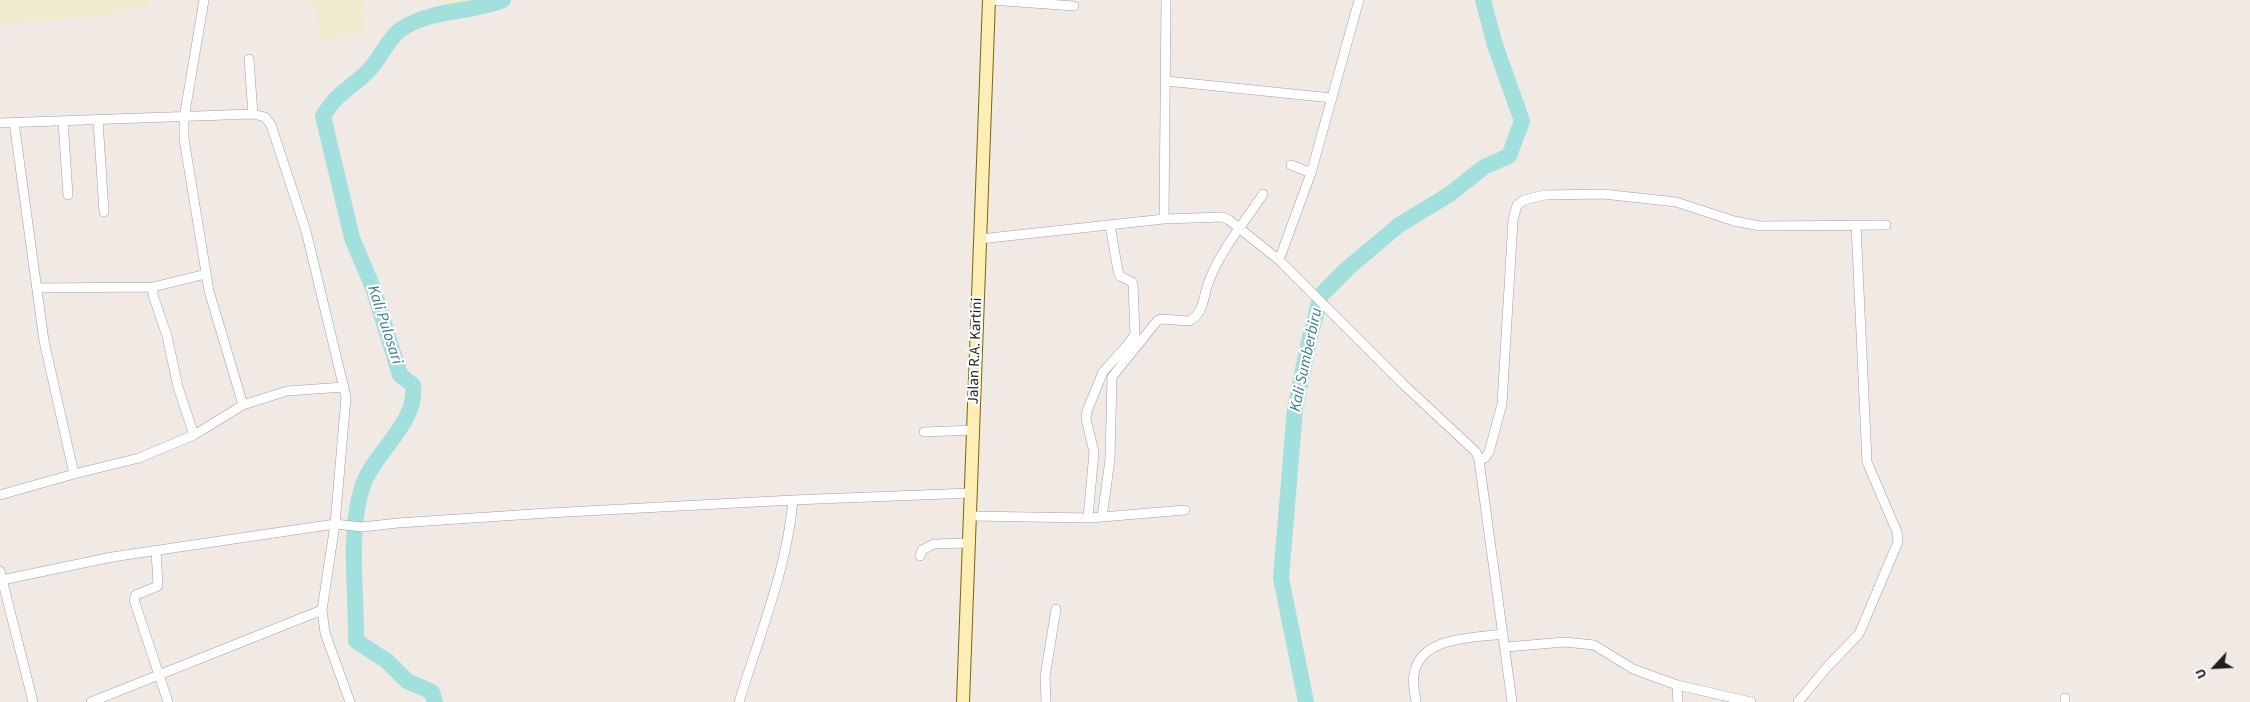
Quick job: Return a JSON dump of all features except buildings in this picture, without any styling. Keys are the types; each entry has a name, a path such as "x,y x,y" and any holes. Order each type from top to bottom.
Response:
{"main road":[{"name":"Jalan R.A. Kartini","path":"963,702 990,0"}],"street":[{"path":"204,0 184,118 184,139 206,274 244,405"},
{"path":"990,0 1074,6"},
{"path":"1164,219 1166,0"},
{"path":"1279,260 1309,172 1360,0"},
{"path":"249,59 253,114"},
{"path":"1166,81 1332,98"},
{"path":"0,123 184,118 253,114 265,118 271,124 306,231 344,386 346,406 335,524 322,610 325,633 350,702"},
{"path":"98,120 104,212"},
{"path":"63,121 68,195"},
{"path":"14,122 44,341 74,474"},
{"path":"1291,166 1309,172"},
{"path":"1095,518 1112,442 1112,378 1157,320 1161,318 1189,321 1200,313 1209,281 1217,264 1238,226 1263,194"},
{"path":"1479,460 1485,458 1489,452 1502,404 1513,220 1517,205 1524,200 1545,195 1603,194 1676,202 1734,222 1760,226 1856,227 1886,225"},
{"path":"980,238 1164,219 1222,217 1238,226 1279,260 1403,384 1476,452 1479,460 1506,647 1512,702"},
{"path":"1095,518 1094,452 1086,419 1087,410 1103,372 1135,334 1133,285 1130,280 1120,276 1118,271 1110,225"},
{"path":"1798,702 1828,666 1859,634 1898,546 1897,532 1866,462 1856,227"},
{"path":"37,288 153,287 206,274"},
{"path":"153,287 153,295 174,363 178,387 194,435"},
{"path":"1103,372 1112,378"},
{"path":"0,495 139,458 194,435 244,405 287,391 344,386"},
{"path":"924,432 973,430"},
{"path":"32,702 1,576 156,550 335,524 362,527 548,513 970,493"},
{"path":"739,702 782,561 791,526 793,500"},
{"path":"970,516 1053,519 1095,518 1186,510"},
{"path":"920,556 922,550 934,544 969,543"},
{"path":"156,550 158,586 136,595 134,600 168,702"},
{"path":"1046,702 1045,677 1056,608"},
{"path":"90,702 322,610"},
{"path":"1416,702 1414,673 1421,658 1428,650 1446,643 1503,634"},
{"path":"1506,647 1565,642 1594,645 1633,669 1677,685 1751,702"},
{"path":"1677,685 1678,702"}],"shaded area":[{"path":"0,0 149,0 145,7 130,12 90,18 24,22 0,27"},
{"path":"307,0 363,0 366,31 322,42 315,11"},
{"path":"441,0 503,0 487,6 451,13 449,4"}],"waterway":[{"name":"Kali Pulosari","path":"435,702 432,692 407,681 387,661 356,641 354,541 358,502 369,472 403,424 409,412 413,399 413,385 400,375 373,288 352,238 323,116 334,101 369,70 391,39 400,30 424,18 503,0"},
{"name":"Kali Sumberbiru","path":"1306,702 1281,578 1295,409 1309,341 1321,295 1348,268 1399,225 1450,194 1484,167 1509,156 1522,121 1495,45 1483,0"}]}
